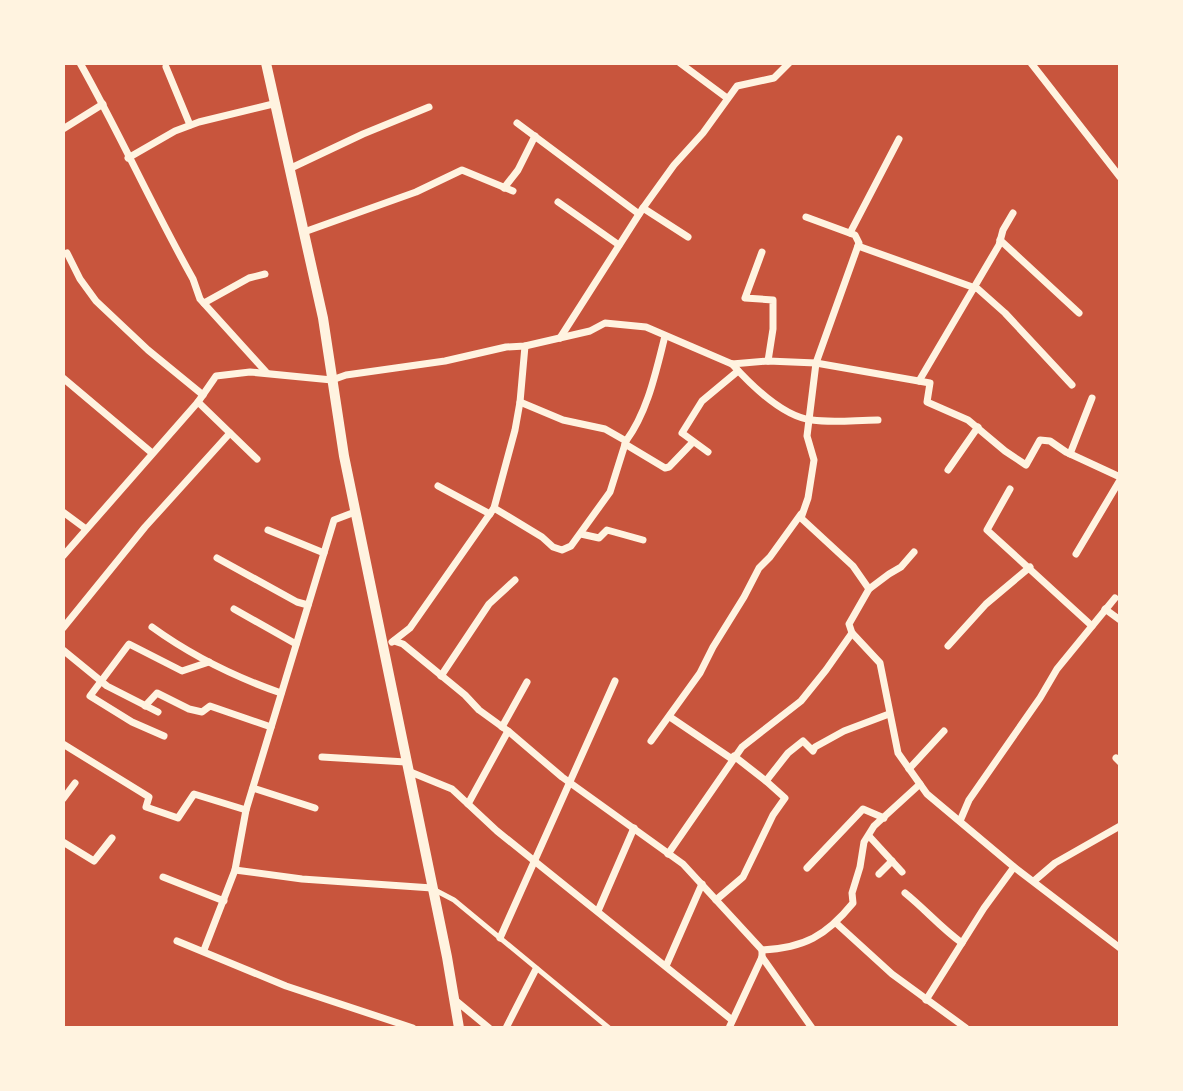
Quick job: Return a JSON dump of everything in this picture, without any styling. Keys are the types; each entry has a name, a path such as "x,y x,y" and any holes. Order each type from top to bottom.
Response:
{"main road":[{"path":"266,63 273,104 291,168 323,318 355,512 459,1028"}],"street":[{"path":"80,63 204,303 268,374"},
{"path":"680,63 727,98"},
{"path":"560,339 641,211 727,98 737,86 774,78 789,63"},
{"path":"1031,63 1120,177"},
{"path":"166,67 190,125"},
{"path":"63,128 103,104"},
{"path":"128,158 190,125 273,104"},
{"path":"291,168 429,107"},
{"path":"517,123 641,211 688,237"},
{"path":"504,188 518,170 536,136"},
{"path":"850,233 899,139"},
{"path":"304,232 416,192 461,170 513,191"},
{"path":"558,202 619,245"},
{"path":"919,381 1013,214"},
{"path":"806,218 855,235 859,243 816,363 807,436 814,460 801,517 853,566 869,589"},
{"path":"1000,240 1079,313"},
{"path":"858,246 978,289 1005,313 1072,385"},
{"path":"762,252 745,298 773,300 773,329 768,361"},
{"path":"67,253 80,279 96,301 148,350 203,395"},
{"path":"204,303 249,278 265,274"},
{"path":"63,556 198,402 216,376 250,372 332,380 346,374 446,361 506,347 560,339 590,331 605,323 646,327 735,368 767,398 789,412 810,420 878,420"},
{"path":"438,486 542,537 553,547 562,550 571,546 610,492 626,443 649,392 665,336"},
{"path":"381,644 394,641 410,628 492,511 504,474 520,402 525,346"},
{"path":"708,452 682,433 702,401 735,368 768,361 816,363 930,383 927,402 968,420 1005,452 1026,465 1040,440 1050,441 1120,479 1076,554"},
{"path":"63,378 152,453"},
{"path":"1070,454 1092,398"},
{"path":"198,402 257,459"},
{"path":"520,402 563,420 605,429 664,468 669,467 693,442"},
{"path":"948,470 978,427"},
{"path":"63,628 145,527 230,433"},
{"path":"1010,489 987,530 1092,626"},
{"path":"651,741 700,673 759,568 785,538 804,509"},
{"path":"63,512 86,529"},
{"path":"204,950 235,870 246,810 334,520 355,512"},
{"path":"268,530 324,553"},
{"path":"581,534 599,538 607,530 643,540"},
{"path":"914,552 901,567 869,589 849,625 852,633 880,663 898,753 927,794 1014,867 1120,948"},
{"path":"217,558 297,602 308,605"},
{"path":"948,646 986,604 1030,567"},
{"path":"441,676 489,604 515,580"},
{"path":"960,821 969,800 1040,698 1057,668 1115,598"},
{"path":"234,609 296,644"},
{"path":"1105,609 1120,620"},
{"path":"152,627 179,647 247,681 281,693"},
{"path":"668,854 733,758 748,741 801,701 852,633"},
{"path":"394,641 403,644 465,695 479,710 569,782 683,864 762,953 812,1028"},
{"path":"164,736 132,722 90,696 129,644 183,671 209,662"},
{"path":"63,650 107,686 158,712"},
{"path":"500,938 615,681"},
{"path":"468,804 527,682"},
{"path":"145,706 157,693 189,709 202,712 210,706 271,727"},
{"path":"766,781 788,753 803,741 813,751 815,747 844,731 890,714"},
{"path":"670,718 733,758 785,798 773,815 743,877 716,900"},
{"path":"909,769 944,731"},
{"path":"63,744 149,797 146,807 167,815 178,818 194,794 246,810"},
{"path":"322,757 407,766 452,789 497,831 666,966 731,1024 762,953"},
{"path":"63,799 75,783"},
{"path":"762,953 788,949 826,933 836,923 853,904 852,892 864,842 884,818 920,784"},
{"path":"253,789 315,808"},
{"path":"807,868 863,809 884,818"},
{"path":"1034,881 1055,863 1120,826"},
{"path":"598,911 634,828"},
{"path":"869,836 902,872"},
{"path":"63,842 94,861 112,838"},
{"path":"879,874 892,861"},
{"path":"926,1000 984,908 1014,867"},
{"path":"235,870 302,879 432,888 454,900 609,1028"},
{"path":"163,877 224,901"},
{"path":"666,966 702,884"},
{"path":"905,893 941,928 962,943"},
{"path":"836,923 892,974 956,1024 966,1028"},
{"path":"177,941 286,986 413,1028"},
{"path":"506,1028 536,969"},
{"path":"455,1000 489,1028"}]}
